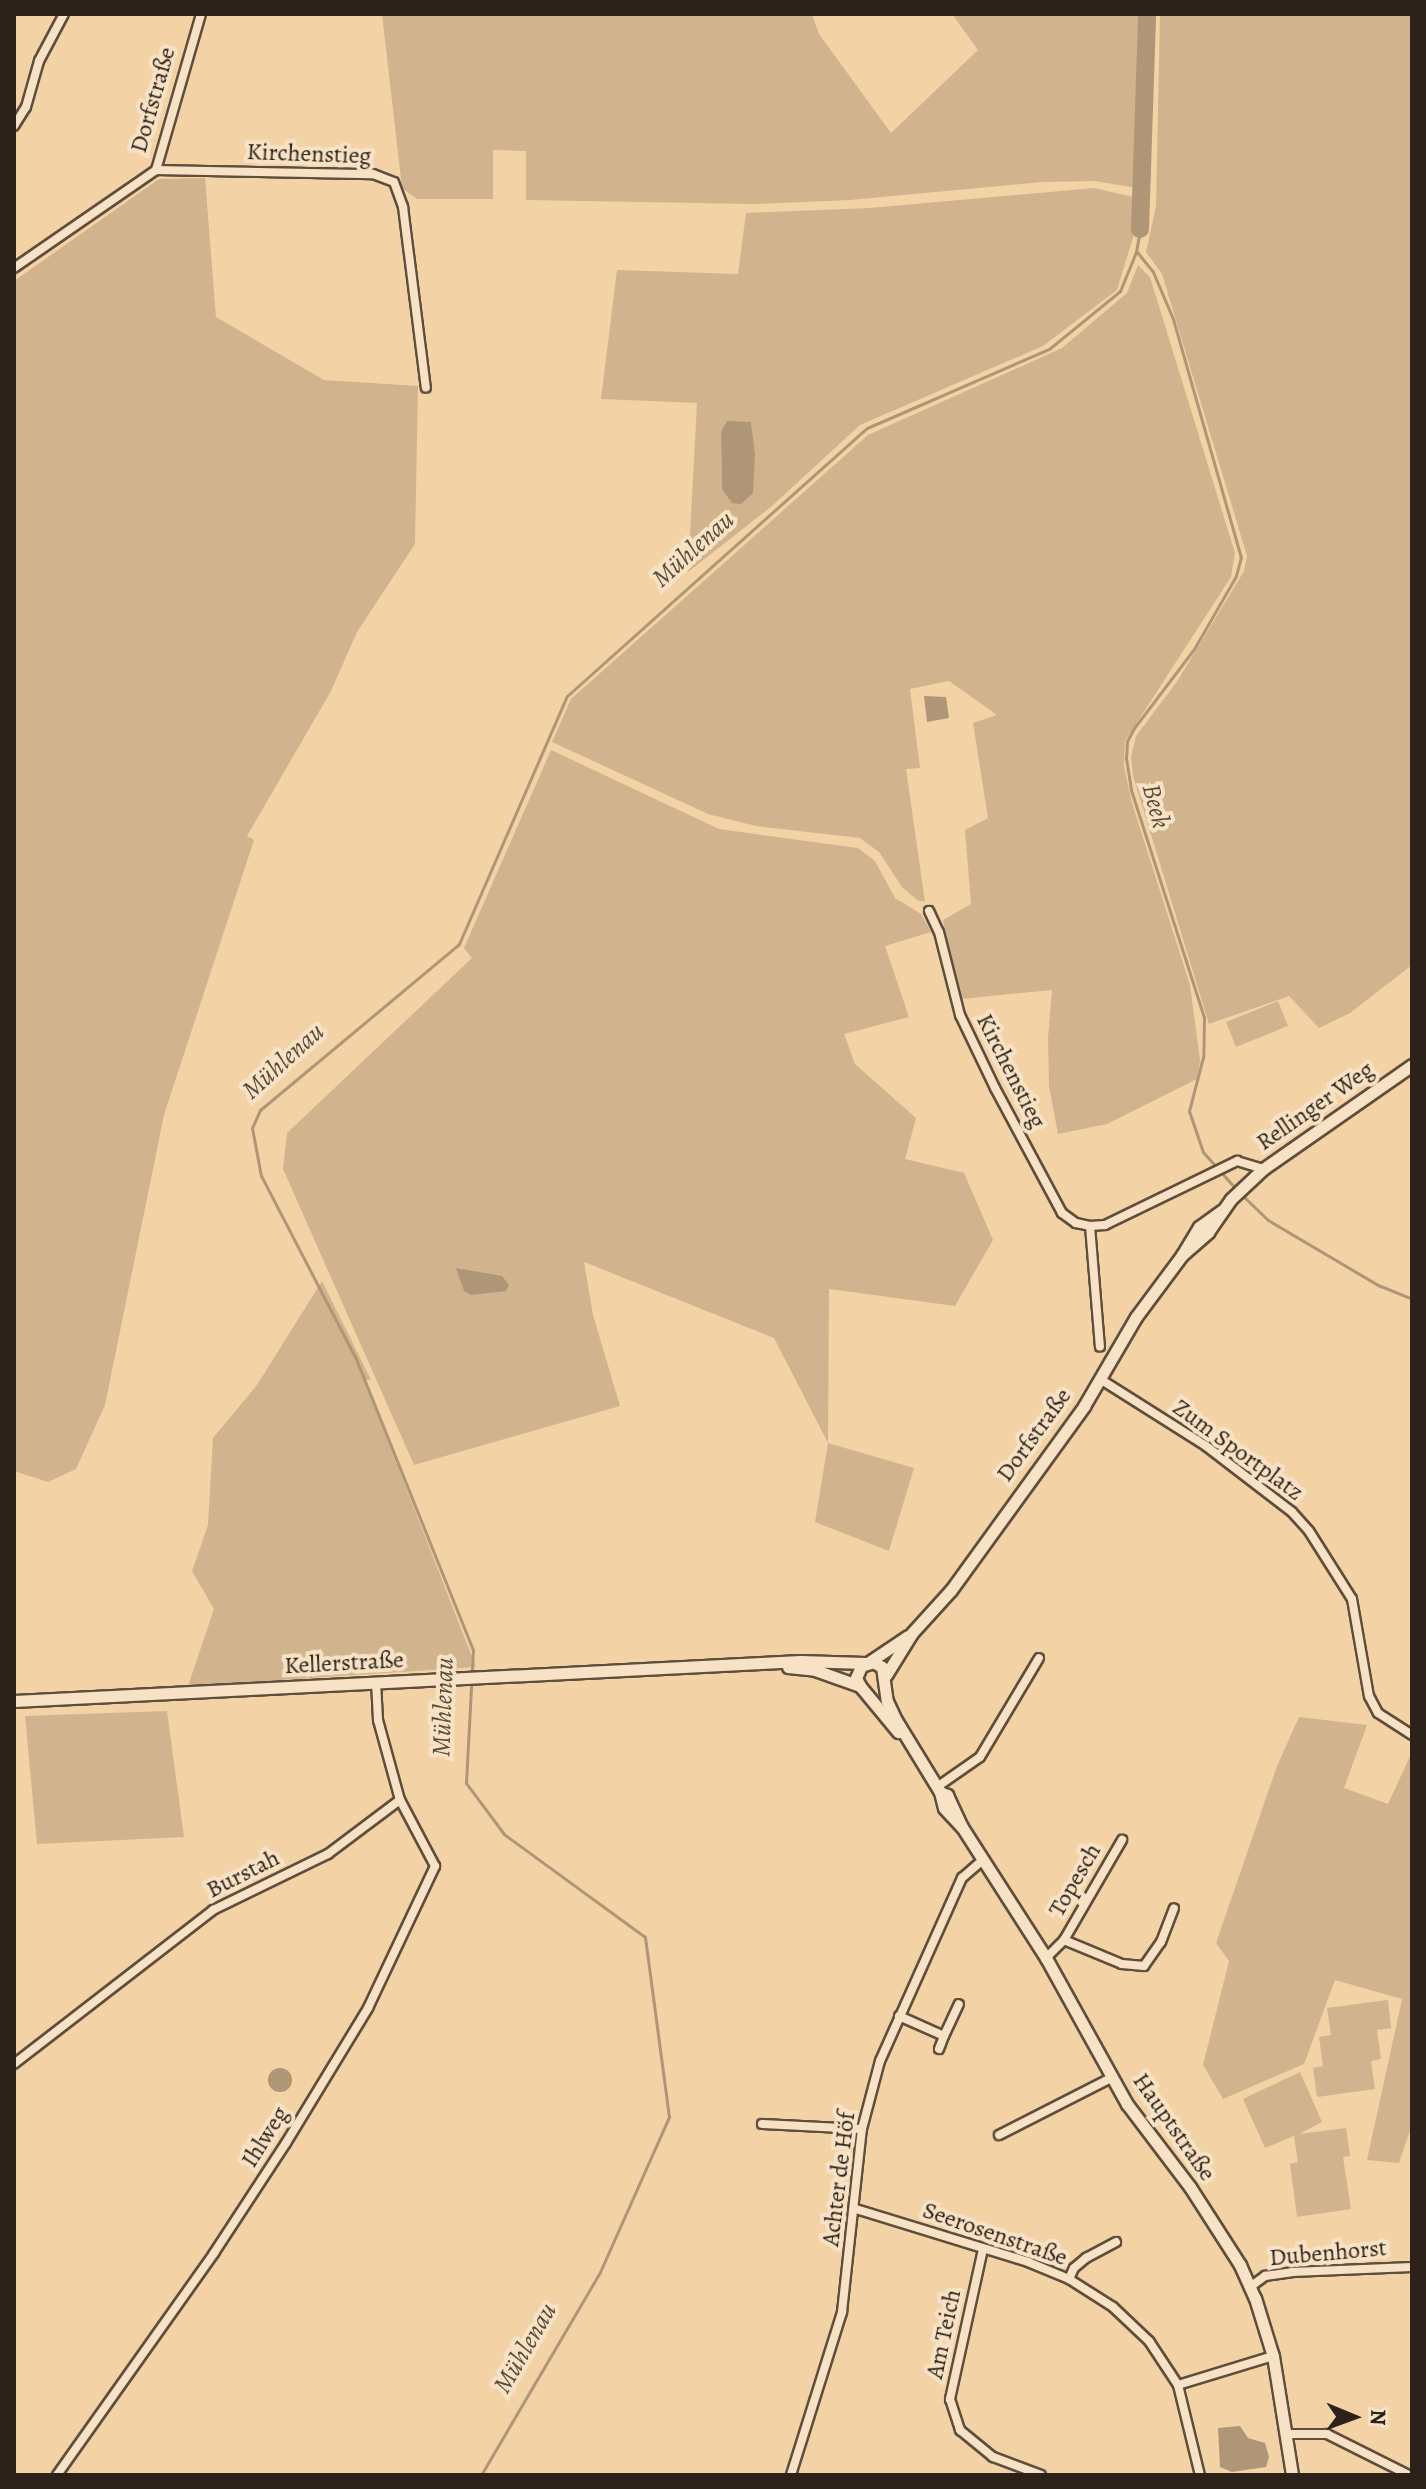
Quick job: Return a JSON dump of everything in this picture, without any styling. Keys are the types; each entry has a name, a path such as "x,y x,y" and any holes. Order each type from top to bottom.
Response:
{"main road":[{"name":"Rellinger Weg","path":"1244,1186 1263,1169 1412,1065"},
{"name":"Dorfstraße","path":"885,1678 912,1633 951,1590 1100,1379 1141,1309 1182,1255 1208,1232 1221,1211 1244,1186"},
{"name":"Dorfstraße","path":"867,1662 912,1633"},
{"name":"Kellerstraße","path":"14,1701 772,1665 800,1661 867,1662"},
{"path":"867,1662 878,1664 885,1678 874,1691 862,1688 856,1673 867,1662"},
{"name":"Kellerstraße","path":"772,1665 815,1670 862,1688"},
{"name":"Hauptstraße","path":"885,1678 887,1701 938,1790 944,1808 962,1827 1046,1958 1127,2104 1221,2233 1250,2287 1273,2356 1288,2434 1292,2475"},
{"name":"Hauptstraße","path":"862,1688 913,1751"}],"street":[{"path":"14,126 26,107 39,61 64,14"},
{"name":"Dorfstraße","path":"14,268 156,170 201,14"},
{"name":"Kirchenstieg","path":"156,170 373,174 394,182 403,207 426,388"},
{"name":"Kirchenstieg","path":"929,911 939,932 960,1015 995,1088 1062,1213 1076,1223 1090,1226"},
{"path":"1100,1347 1090,1226 1105,1225 1237,1161 1263,1169"},
{"name":"Zum Sportplatz","path":"1100,1379 1206,1446 1292,1512 1309,1531 1352,1599 1369,1696 1378,1713 1412,1735"},
{"path":"938,1790 980,1757 1039,1658"},
{"path":"376,1684 378,1720 400,1800"},
{"name":"Burstah","path":"14,2064 213,1910 328,1854 400,1800"},
{"name":"Ihlweg","path":"57,2475 214,2253 368,2008 435,1866 400,1800"},
{"name":"Topesch","path":"1046,1958 1064,1940 1122,1840"},
{"name":"Achter de Höf","path":"791,2475 842,2312 856,2209 862,2129 880,2061 962,1878 983,1860"},
{"name":"Topesch","path":"1064,1940 1122,1964 1144,1966 1161,1942 1174,1908"},
{"path":"939,2049 959,2004"},
{"path":"899,2016 944,2036"},
{"path":"999,2135 1113,2077"},
{"path":"762,2124 862,2129"},
{"name":"Seerosenstraße","path":"856,2209 1069,2279 1113,2307 1149,2341 1178,2385 1200,2475"},
{"path":"1069,2279 1074,2268 1086,2258 1116,2242"},
{"name":"Am Teich","path":"983,2249 950,2399 960,2430 993,2457 1041,2475"},
{"name":"Dubenhorst","path":"1250,2287 1265,2276 1292,2272 1412,2267"},
{"path":"1178,2385 1273,2356"},
{"path":"1288,2434 1327,2434 1409,2475"}],"shaded area":[{"path":"382,14 812,14 819,34 891,133 978,50 952,14 1142,14 1137,188 1095,181 1043,182 850,200 754,204 526,200 526,151 493,150 493,199 417,199 402,188"},
{"path":"1160,14 1412,14 1412,965 1350,1013 1319,1028 1289,996 1209,1024 1133,776 1131,757 1136,736 1178,680 1244,571 1247,556 1162,274 1146,252 1156,206"},
{"path":"205,178 216,317 324,380 418,386 415,544 357,632 331,691 247,836 254,840 164,1115 105,1405 76,1469 48,1482 14,1471 14,281 159,179"},
{"path":"1094,188 1138,198 1135,231 1117,290 1043,346 860,425 772,506 688,572 697,403 601,399 617,270 738,274 746,213 870,208","holes":["751,422 755,453 722,489 721,432"]},
{"path":"1138,265 1150,277 1235,553 1231,577 1125,741 1124,766 1132,803 1190,985 1200,1060 1197,1079 1107,1124 1058,1134 1049,1086 1048,1038 1052,990 961,999 943,920 971,904 965,830 988,818 973,723 997,715 949,681 910,689 920,768 906,769 925,902 917,900 902,887 879,852 860,838 756,826 708,814 552,742 571,699 868,435 1062,348 1127,293"},
{"path":"727,421 751,422 755,453 753,493 741,504 732,503 722,489 721,432"},
{"path":"924,696 946,697 949,718 927,722"},
{"path":"551,750 719,829 858,848 875,861 895,898 921,914 931,932 885,946 909,1017 844,1034 855,1064 916,1118 905,1159 964,1173 993,1240 955,1306 829,1289 828,1443 774,1338 584,1262 593,1315 620,1406 414,1465 283,1169 287,1133 472,958 464,948"},
{"path":"1278,1001 1288,1026 1236,1047 1226,1022"},
{"path":"456,1268 502,1276 509,1285 506,1291 471,1295 464,1291"},
{"path":"322,1281 371,1380 364,1380 476,1667 188,1686 214,1609 192,1571 208,1525 213,1438 257,1385"},
{"path":"828,1443 914,1468 889,1551 815,1522"},
{"path":"167,1711 184,1837 37,1844 25,1716"},
{"path":"1299,1717 1367,1725 1344,1788 1388,1804 1412,1752 1412,2125 1399,2163 1367,2160 1402,1999 1335,1980 1304,2064 1223,2099 1203,2065 1229,1961 1216,1943 1277,1766"},
{"path":"1388,2000 1391,2028 1377,2030 1381,2059 1371,2061 1375,2089 1317,2097 1313,2068 1323,2066 1319,2037 1331,2035 1327,2008"},
{"path":"280,2068 288,2072 292,2080 288,2088 280,2092 272,2088 268,2080 272,2072"},
{"path":"1300,2072 1322,2122 1299,2134 1346,2128 1350,2156 1343,2157 1351,2209 1297,2217 1290,2164 1298,2162 1294,2136 1265,2148 1243,2099"},
{"path":"1240,2426 1248,2438 1265,2443 1269,2457 1266,2467 1232,2472 1220,2467 1218,2428"}],"waterway":[{"name":"Mühlenau","path":"1140,229 1147,14"},
{"name":"Mühlenau","path":"481,2475 600,2272 669,2117 645,1937 504,1834 466,1783 473,1650 355,1357 261,1176 252,1128 260,1110 459,944 567,696 867,428 1049,349 1120,291 1136,252 1140,229"},
{"name":"Beek","path":"1137,252 1153,272 1173,319 1241,557 1236,576 1194,649 1134,728 1127,741 1126,758 1131,790 1204,1018 1203,1057 1189,1111 1203,1152 1237,1190"},
{"name":"Beek","path":"1242,1195 1268,1220 1378,1285 1412,1299"}]}
